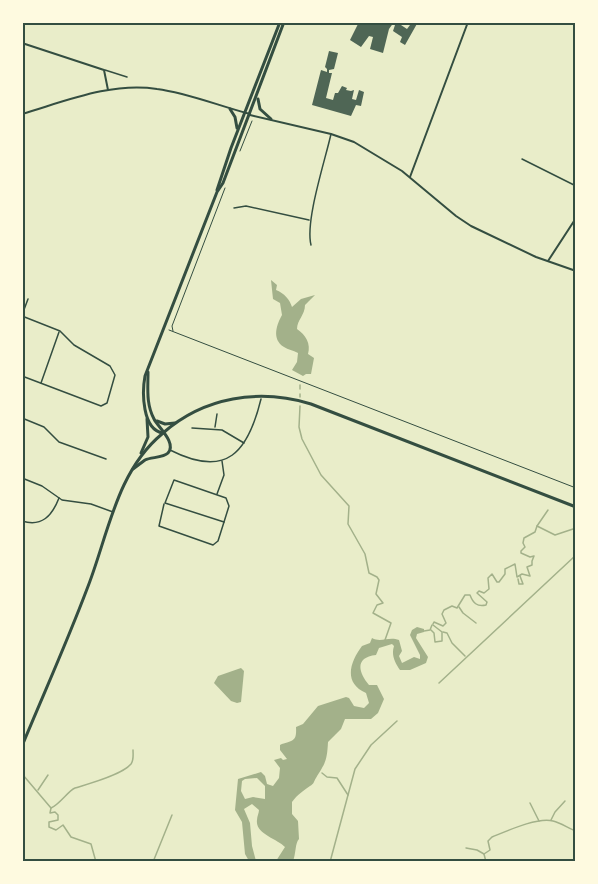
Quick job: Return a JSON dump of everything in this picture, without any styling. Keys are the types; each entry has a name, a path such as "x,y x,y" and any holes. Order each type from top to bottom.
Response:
{"main road":[{"path":"140,457 148,433 143,393 145,376 217,192 223,183 250,115 282,22"},
{"path":"217,192 218,182 237,130 282,22"},
{"path":"257,96 260,110 270,119"},
{"path":"230,109 236,119 237,130"},
{"path":"132,470 145,460 165,454 169,450 170,443 154,420 148,400 148,372"},
{"path":"23,744 87,589 113,512 132,470 140,457 163,432 175,423 213,404 236,398 261,396 311,404 576,507"},
{"path":"145,411 154,429 163,432"},
{"path":"154,420 165,424 175,423"}],"street":[{"path":"410,177 468,22"},
{"path":"22,43 127,77"},
{"path":"104,70 108,90"},
{"path":"22,114 108,90 129,87 169,91 250,115 331,134 354,142 381,157 410,177 463,221 548,261 576,271"},
{"path":"310,245 311,220 331,134"},
{"path":"522,159 576,186"},
{"path":"234,208 246,206 311,220"},
{"path":"548,261 576,218"},
{"path":"22,376 99,405 108,404 114,378 112,369 74,345 60,331 22,315 28,299"},
{"path":"41,383 60,331"},
{"path":"169,450 202,461 222,460 240,450 245,444 261,396"},
{"path":"214,428 217,414"},
{"path":"22,418 44,426 59,442 106,459"},
{"path":"192,428 222,430 245,444"},
{"path":"217,494 224,475 222,460"},
{"path":"22,478 42,486 59,498 91,504 113,512"},
{"path":"174,480 217,494 229,501 219,541 213,544 159,526 174,480"},
{"path":"22,521 31,523 45,520 52,513 59,498"},
{"path":"165,503 224,522"}],"path":[{"path":"239,154 252,122"},
{"path":"174,332 172,326 227,184"},
{"path":"165,329 576,488"}],"shaded area":[{"path":"271,280 277,285 276,290 286,297 292,307 301,299 315,295 305,305 297,329 307,340 308,354 314,358 311,374 303,376 292,370 297,362 298,353 280,344 276,336 282,315 280,303 273,299"},
{"path":"417,627 424,629 424,632 417,634 416,638 428,657 426,663 410,670 400,670 394,659 392,644 379,648 376,655 369,656 362,662 360,666 362,675 369,685 377,685 384,699 378,713 371,719 345,719 341,729 328,742 325,762 313,783 292,802 292,814 298,821 299,839 293,861 276,861 285,847 263,833 257,825 259,810 252,804 244,809 250,823 256,861 249,861 245,854 242,822 235,810 238,779 261,772 267,784 273,786 279,778 280,768 274,760 287,759 280,750 280,745 295,738 296,727 303,724 318,706 346,697 354,706 364,708 369,703 366,693 354,684 351,678 354,659 362,646 370,643 372,638 395,639 399,640 402,651 399,656 402,663 414,657 420,659 410,635","holes":["257,778 265,786 265,799 253,797 245,799 241,791 242,781 245,779"]},
{"path":"241,668 244,671 241,702 237,703 231,701 214,683 218,676"}],"building":[{"path":"359,22 394,22 389,29 383,53 370,49 373,37 369,36 361,47 350,40"},
{"path":"406,22 418,22 405,45 400,42 402,37 393,31 398,23 407,29 410,25"},
{"path":"329,51 338,53 334,69 329,70 329,73 332,73 326,98 333,100 335,93 338,93 342,86 347,88 346,90 354,90 352,99 356,100 359,90 364,92 361,106 356,105 351,116 312,105 321,70 327,72 325,67"}],"waterway":[{"path":"300,406 299,427 302,439 321,475 349,506 348,524 365,554 369,573 379,580 376,594 383,603 377,605 373,613 391,623 385,640"},
{"path":"537,526 548,510"},
{"path":"433,624 434,622 443,626 446,623 442,614 444,610 452,606 457,608 465,595 470,595 478,605 486,605 487,602 477,593 479,591 484,593 489,589 488,578 492,574 499,582 505,574 505,569 515,564 517,577 522,574 530,576 527,567 532,565 534,556 530,557 521,551 525,547 524,538 535,532 537,526 555,535 576,528"},
{"path":"439,683 576,555"},
{"path":"518,579 519,584 523,584 520,576"},
{"path":"459,607 476,623"},
{"path":"424,631 430,630 432,625"},
{"path":"431,630 434,633 435,642 442,641 442,632 433,625"},
{"path":"443,632 447,633 452,643 465,656"},
{"path":"330,862 355,769 371,745 397,721"},
{"path":"51,808 75,788 104,779 127,768 133,761 133,750"},
{"path":"322,773 327,777 337,778 348,795"},
{"path":"23,775 51,808 50,813 55,812 58,815 58,820 49,822 49,827 56,830 63,825 71,837 91,844 96,862"},
{"path":"38,790 48,775"},
{"path":"551,820 565,801"},
{"path":"530,803 539,821"},
{"path":"153,862 172,815"},
{"path":"484,854 490,850 488,841 492,837 531,823 553,821 576,831"},
{"path":"466,848 484,854 486,862"}]}
